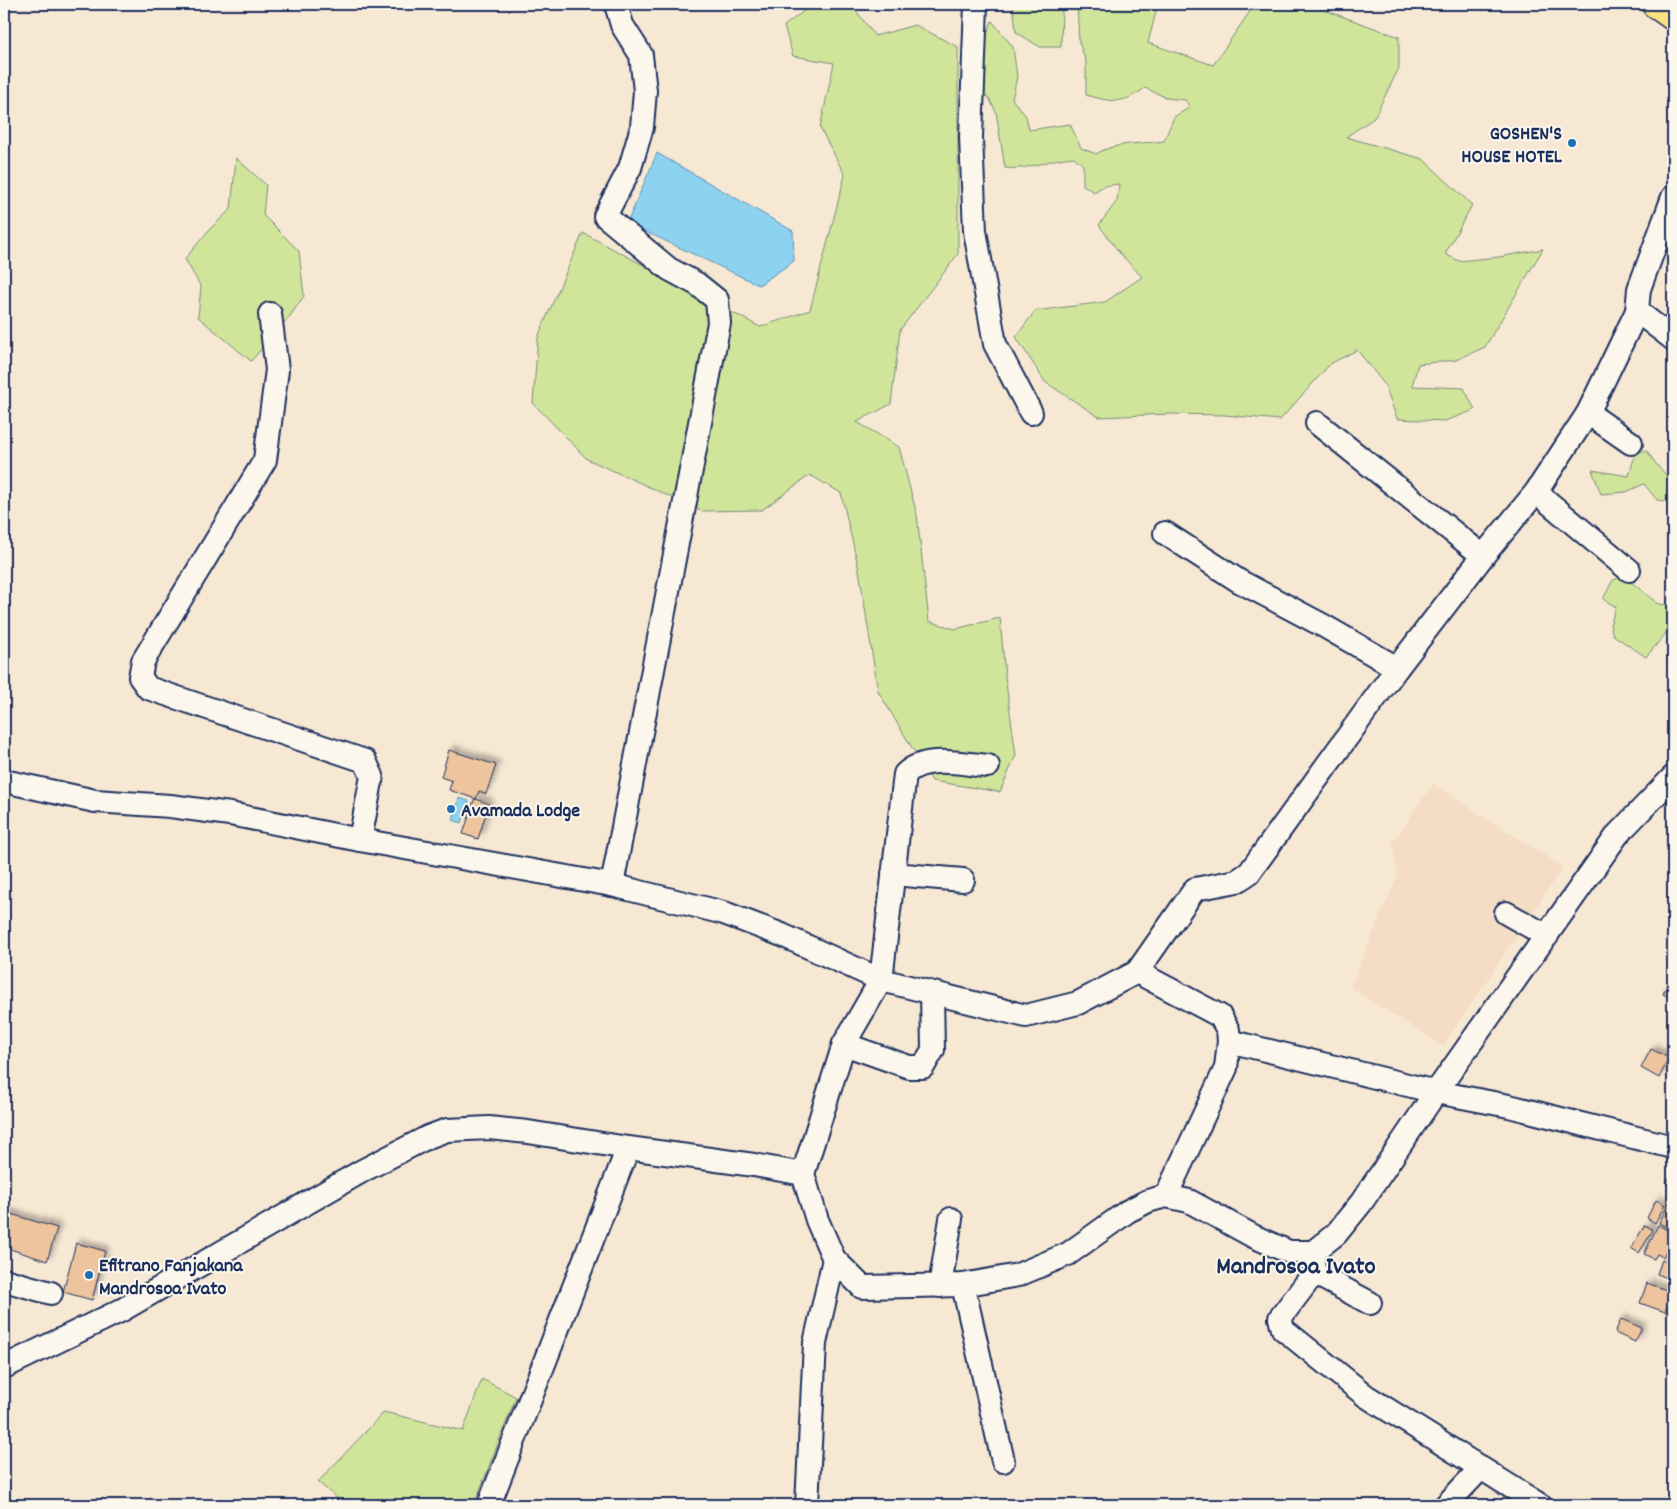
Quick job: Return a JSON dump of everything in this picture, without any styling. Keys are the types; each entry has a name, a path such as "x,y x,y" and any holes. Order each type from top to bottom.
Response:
{"main road":[{"path":"1656,4 1673,16"}],"street":[{"path":"612,885 719,323 717,300 698,284 669,270 605,216 630,168 642,128 645,91 641,55 622,25 616,4"},
{"path":"976,4 971,138 975,231 995,344 1031,413"},
{"path":"4,781 95,801 170,806 230,814 360,840 612,885 724,913 782,935 881,980 1026,1016 1078,1003 1136,972 1195,889 1237,881 1249,873 1397,668 1483,556 1536,492 1588,413 1637,311 1639,289 1673,197"},
{"path":"1637,311 1673,339"},
{"path":"270,314 276,370 265,460 143,661 140,677 148,688 365,761 372,776 360,840"},
{"path":"1588,413 1631,443"},
{"path":"1318,423 1483,556"},
{"path":"1536,492 1629,570"},
{"path":"1165,533 1239,581 1324,626 1397,668"},
{"path":"988,766 931,762 911,768 905,774 881,980 844,1044 803,1174 817,1220 834,1259 862,1287 963,1285 1018,1275 1068,1254 1128,1212 1148,1201 1166,1196 1189,1201 1253,1236 1313,1262 1370,1303"},
{"path":"1540,1505 1366,1396 1282,1329 1280,1318 1313,1262 1361,1203 1436,1092 1618,834 1673,777"},
{"path":"893,874 962,880"},
{"path":"1506,913 1547,936"},
{"path":"1136,972 1220,1016 1228,1030 1229,1041 1226,1068 1166,1196"},
{"path":"844,1044 909,1068 923,1067 933,1050 932,993"},
{"path":"1229,1041 1436,1092 1509,1106 1673,1147"},
{"path":"4,1367 122,1310 362,1171 428,1137 447,1130 499,1129 754,1165 803,1174"},
{"path":"489,1505 628,1148"},
{"path":"940,1286 951,1220"},
{"path":"807,1505 815,1343 834,1259"},
{"path":"4,1280 51,1293"},
{"path":"963,1285 1003,1462"},
{"path":"1446,1505 1480,1469"}],"shaded area":[{"path":"1433,784 1563,867 1443,1046 1350,987 1398,874 1392,843"}],"green space":[{"path":"813,4 851,4 875,36 915,25 958,47 958,254 900,330 891,404 857,422 899,447 917,515 929,621 955,629 1000,618 1005,676 1016,755 1000,792 932,781 878,691 859,570 841,493 810,475 762,510 702,511 587,459 533,403 538,337 583,233 760,327 810,310 845,175 820,128 834,63 793,56 784,26"},
{"path":"1013,4 1060,4 1062,10 1061,47 1040,47 1016,32"},
{"path":"1077,4 1158,4 1148,43 1213,65 1255,4 1308,4 1399,37 1399,68 1374,118 1346,137 1423,159 1472,205 1445,254 1459,261 1499,257 1543,249 1485,347 1456,360 1418,364 1412,386 1464,388 1475,410 1445,421 1397,419 1385,385 1357,350 1330,364 1280,420 1224,415 1169,414 1099,417 1045,382 1016,337 1035,311 1105,302 1142,277 1118,251 1099,225 1117,201 1119,184 1104,186 1094,192 1083,185 1083,165 1074,157 1023,168 1005,168 996,112 989,98 977,90 980,50 992,21 1013,47 1017,77 1012,99 1026,116 1029,130 1070,124 1081,148 1096,154 1120,145 1164,141 1174,117 1190,107 1185,100 1167,98 1145,88 1123,100 1110,100 1086,95 1086,62 1079,42"},
{"path":"236,158 266,185 263,215 299,251 304,296 290,316 251,361 198,317 201,287 185,259 208,231 231,209"},
{"path":"1636,451 1647,451 1672,481 1673,494 1667,501 1657,500 1644,484 1626,492 1601,494 1592,470 1629,476"},
{"path":"1624,576 1658,604 1673,605 1673,625 1646,657 1613,635 1610,625 1616,607 1603,599 1613,580"},
{"path":"482,1379 516,1397 474,1505 345,1505 318,1482 384,1412 463,1431"}],"water":[{"path":"657,153 793,231 794,261 759,285 627,223"},
{"path":"459,798 469,801 462,823 453,820"}],"building":[{"path":"449,750 496,765 486,794 479,791 476,799 449,790 452,781 441,777"},
{"path":"474,800 489,804 478,839 463,834"},
{"path":"1669,980 1673,982 1673,999 1663,994"},
{"path":"1651,1049 1669,1058 1659,1078 1641,1068"},
{"path":"1673,1172 1673,1188 1666,1183"},
{"path":"1672,1197 1673,1227 1672,1230 1659,1223"},
{"path":"1656,1200 1665,1205 1655,1223 1647,1218"},
{"path":"4,1212 57,1228 47,1261 4,1247"},
{"path":"1645,1225 1653,1230 1639,1253 1631,1248"},
{"path":"1658,1225 1673,1233 1673,1236 1663,1257 1657,1254 1654,1259 1644,1254"},
{"path":"76,1243 105,1251 92,1300 63,1292"},
{"path":"1662,1260 1673,1265 1673,1280 1657,1274"},
{"path":"1647,1283 1672,1292 1665,1312 1640,1303"},
{"path":"1621,1319 1642,1328 1635,1342 1615,1333"}],"place":[{"name":"GOSHEN'S HOUSE HOTEL","path":"1572,143"},
{"name":"Avamada Lodge","path":"451,809"},
{"name":"Efitrano Fanjakana Mandrosoa Ivato","path":"89,1275"}],"district":[{"name":"Mandrosoa Ivato","path":"1296,1264"}]}
